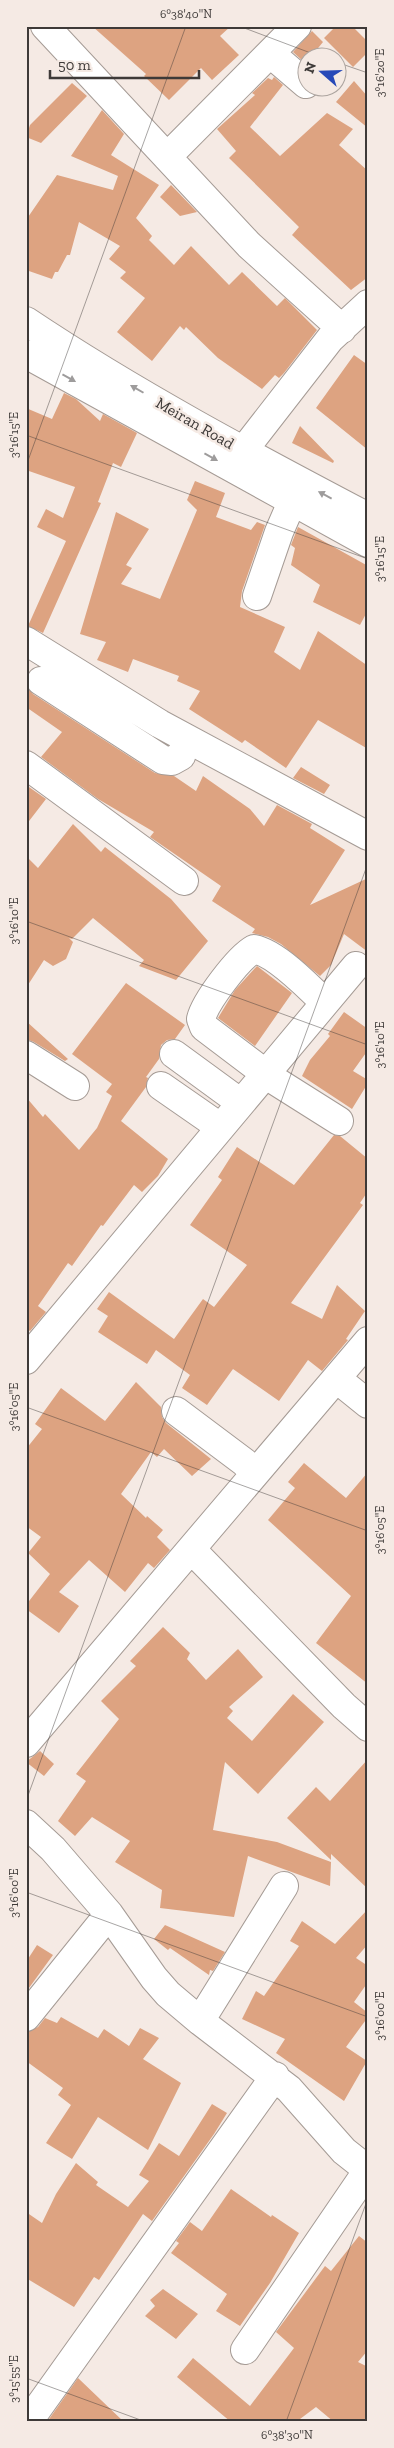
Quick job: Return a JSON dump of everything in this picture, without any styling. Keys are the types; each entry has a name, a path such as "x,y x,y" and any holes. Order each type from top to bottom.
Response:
{"street":[{"path":"45,26 249,245 342,329"},
{"path":"167,157 297,26"},
{"path":"271,54 296,75"},
{"path":"244,451 330,340 368,304"},
{"name":"Meiran Road","path":"26,321 58,342 244,451 368,517"},
{"name":"Meiran Road","path":"27,357 368,543"},
{"path":"257,596 279,532 292,502"},
{"path":"26,641 186,738 368,836"},
{"path":"41,680 163,760 172,761 181,756 186,738"},
{"path":"26,765 184,881"},
{"path":"325,1003 276,960 260,950 254,950 249,952 231,972 202,1013 201,1019 204,1027 266,1073 339,1121"},
{"path":"26,1360 356,966"},
{"path":"174,1054 241,1102"},
{"path":"26,1055 75,1086"},
{"path":"161,1086 220,1127"},
{"path":"26,1744 368,1341"},
{"path":"337,1379 368,1404"},
{"path":"176,1410 244,1462 255,1473"},
{"path":"191,1549 344,1706 368,1727"},
{"path":"26,1824 54,1849 109,1914 154,1978 168,1994 200,2021 290,2089 344,2151 368,2170 245,2350"},
{"path":"200,2021 284,1886"},
{"path":"26,2017 109,1914"},
{"path":"28,2422 275,2076"}],"building":[{"path":"92,26 231,26 220,36 239,55 212,80 201,68 169,100 144,76 146,74"},
{"path":"336,26 352,26 368,42 368,52 353,67 346,60 346,48 334,48 324,38"},
{"path":"312,31 323,42 318,48 297,48"},
{"path":"274,77 283,85 250,127 280,156 327,113 353,129 339,145 368,171 368,277 351,290 292,235 299,227 229,158 236,151 217,129 255,95 252,93 268,78 272,80"},
{"path":"354,81 368,97 368,128 336,102 339,98 346,98 346,90"},
{"path":"72,83 87,96 41,143 26,137 30,125"},
{"path":"102,110 124,134 111,155 159,185 136,218 152,236 149,240 174,265 191,246 229,285 242,272 277,306 285,298 317,330 284,373 279,378 275,375 262,389 218,358 186,327 184,330 180,326 152,361 117,332 145,298 120,278 126,272 109,259 120,246 79,222 70,255 67,255 52,279 26,270 26,220 57,175 113,190 118,176 71,156"},
{"path":"171,185 197,212 180,216 160,197"},
{"path":"354,355 368,365 368,450 316,408"},
{"path":"64,393 76,399 100,421 103,414 137,433 121,467 113,463 98,502 101,503 43,633 28,626 66,541 37,527 46,509 63,518 75,487 26,470 26,408 52,419"},
{"path":"300,426 334,461 333,463 292,443"},
{"path":"195,481 225,493 216,517 251,530 257,522 265,525 242,591 240,607 285,627 274,652 300,670 318,631 368,666 368,749 318,720 286,768 245,740 242,743 189,709 200,691 177,681 179,676 133,659 128,672 97,660 106,642 80,634 116,512 149,529 126,565 132,568 121,584 160,599 197,510 187,500"},
{"path":"298,527 368,566 368,610 360,625 313,602 320,585 291,565 295,548 291,545"},
{"path":"26,684 33,694 155,773 174,776 196,791 203,776 250,809 264,826 277,805 312,824 310,828 345,850 310,905 368,878 368,952 344,934 331,965 320,976 281,944 268,937 252,933 255,929 212,901 221,886 150,837 154,832 98,799 41,757 62,732 26,707"},
{"path":"301,767 330,785 324,794 293,778"},
{"path":"26,785 46,799 26,825"},
{"path":"73,824 101,852 105,847 171,899 208,941 176,980 139,966 144,960 93,918 72,939 69,938 73,942 66,959 53,966 44,960 26,988 26,856 38,868"},
{"path":"257,966 292,993 255,1046 218,1018 235,990"},
{"path":"126,983 185,1025 175,1039 167,1040 161,1045 159,1059 146,1077 148,1078 146,1087 121,1121 168,1159 158,1176 142,1192 134,1185 103,1226 101,1225 72,1266 68,1263 38,1306 46,1312 30,1331 26,1328 26,1097 43,1117 45,1114 79,1150 97,1128 112,1096 106,1092 112,1084 72,1054"},
{"path":"344,1012 368,1029 368,1050 353,1071 368,1080 368,1083 352,1109 302,1076 310,1060 330,1036 328,1034"},
{"path":"26,1021 68,1059 65,1061 26,1039"},
{"path":"334,1135 340,1136 368,1159 368,1191 360,1203 363,1205 291,1303 322,1319 337,1285 365,1311 346,1339 348,1340 322,1371 308,1360 279,1401 233,1369 207,1405 182,1388 190,1375 156,1350 147,1364 98,1332 108,1316 97,1309 109,1292 174,1339 203,1299 214,1307 247,1265 190,1225 222,1180 218,1177 237,1147 294,1185"},
{"path":"136,1382 161,1407 162,1417 166,1423 211,1459 192,1476 164,1449 157,1457 151,1452 121,1494 146,1518 147,1516 163,1530 157,1537 170,1550 154,1568 148,1563 125,1592 89,1560 59,1592 79,1606 59,1633 26,1609 26,1605 50,1574 28,1553 41,1537 26,1526 26,1449 42,1429 35,1424 61,1388 105,1421"},
{"path":"304,1463 346,1498 368,1472 368,1684 316,1643 351,1596 268,1520 295,1488 288,1482"},
{"path":"163,1627 190,1653 187,1659 206,1680 238,1649 263,1677 229,1707 233,1711 227,1718 252,1741 293,1694 324,1722 258,1794 225,1762 213,1830 277,1842 331,1862 330,1886 248,1856 234,1917 160,1908 162,1890 115,1862 130,1841 92,1817 75,1836 58,1821 86,1781 76,1774 119,1719 101,1701 136,1666 130,1661"},
{"path":"40,1751 54,1764 44,1776 26,1762"},
{"path":"368,1759 368,1889 331,1854 331,1860 287,1818 316,1787 330,1801"},
{"path":"368,1909 368,1944 356,1958 368,1966 368,1982 354,2002 368,2013 368,2017 346,2047 367,2061 344,2101 276,2053 285,2039 242,2019 256,1991 264,1996 299,1946 290,1941 302,1921 335,1944"},
{"path":"165,1925 225,1952 213,1971 210,1970 209,1975 170,1948 168,1950 154,1939"},
{"path":"37,1945 53,1955 26,1992 26,1962"},
{"path":"61,2017 98,2038 104,2029 129,2046 140,2028 159,2038 143,2059 181,2083 148,2150 98,2117 72,2159 46,2143 71,2105 58,2095 63,2088 26,2061 26,2032 38,2027 45,2018 57,2023"},
{"path":"212,2104 227,2113 214,2134 152,2221 143,2214 99,2280 94,2277 74,2307 26,2278 26,2212 42,2223 56,2194 76,2163 98,2182 96,2185 128,2207 149,2181 139,2175 159,2143 179,2156"},
{"path":"231,2189 271,2217 272,2215 299,2233 270,2283 240,2326 216,2311 227,2294 171,2253 179,2243 176,2241 190,2222 202,2231"},
{"path":"359,2236 368,2243 368,2350 358,2362 368,2367 368,2422 334,2422 316,2407 296,2422 231,2422 177,2377 193,2358 250,2406 294,2348 276,2332 325,2266 331,2271"},
{"path":"163,2289 198,2314 176,2339 145,2316 155,2306 150,2300"},
{"path":"78,2378 124,2422 47,2422"}]}
